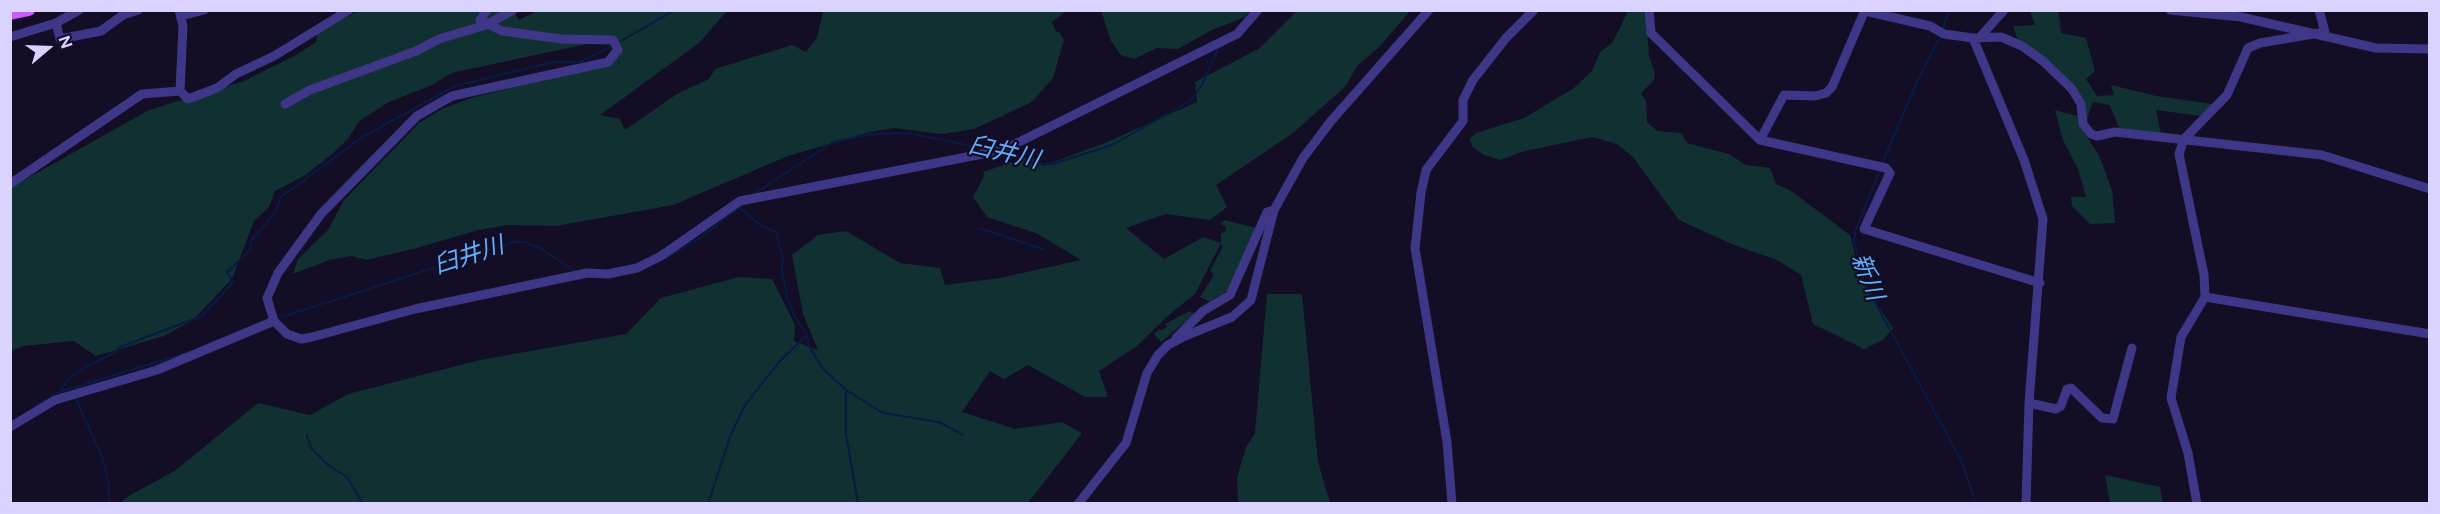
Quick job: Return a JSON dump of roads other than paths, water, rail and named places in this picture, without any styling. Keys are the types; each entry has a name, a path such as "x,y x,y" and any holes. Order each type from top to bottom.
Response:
{"main road":[{"path":"10,14 29,10"}],"street":[{"path":"10,37 56,23 79,10"},
{"path":"56,23 60,39 101,31 123,15 138,10"},
{"path":"204,10 180,13 180,91 188,99 217,88 236,74 274,56 315,29 350,10"},
{"path":"487,10 480,20 502,31 562,39 613,40 618,50 608,62 452,96 417,116 321,214 278,273 267,298 274,321 287,334 302,339 415,309 572,278 587,273 608,274 637,268 661,256 740,201 1003,150 1237,34 1258,10"},
{"path":"285,104 310,90 416,51 439,39 486,25 513,10"},
{"path":"1168,345 1232,317 1251,300 1274,210 1303,158 1330,121 1429,10"},
{"path":"1452,504 1447,442 1415,248 1421,193 1426,170 1463,121 1463,100 1473,80 1506,38 1534,10"},
{"path":"1649,10 1651,33 1760,140 1886,168 1890,173 1864,229 2040,283"},
{"path":"1977,37 2004,10"},
{"path":"2170,10 2231,15 2376,48 2430,49"},
{"path":"2197,504 2188,453 2171,398 2181,337 2205,297 2204,275 2179,154 2184,139 2227,95 2248,48 2260,43 2325,32 2319,10"},
{"path":"1760,140 1784,95 1815,96 1826,93 1832,87 1865,11 1930,26 1941,32 1977,37 2001,37 2014,42 2054,71 2072,89 2081,104 2083,124 2091,134 2097,136 2115,132 2322,155 2430,189"},
{"path":"1977,37 2041,206 2043,219 2030,403 2026,504"},
{"path":"10,184 142,94 180,91"},
{"path":"1078,504 1104,474 1126,442 1150,365 1203,311 1230,295 1267,212 1274,210"},
{"path":"2205,297 2430,334"},
{"path":"10,427 55,400 158,370 274,321"},
{"path":"2030,403 2056,409 2061,406 2067,389 2071,388 2102,418 2113,419 2132,348"}],"waterway":[{"path":"621,41 675,10"},
{"name":"臼井川","path":"1245,18 1250,10"},
{"name":"新川","path":"1942,31 1949,10"},
{"name":"新川","path":"1882,164 1921,73 1941,36"},
{"name":"臼井川","path":"1005,153 1030,163 1053,164 1112,145 1190,101 1202,85 1219,46"},
{"path":"60,392 68,380 85,367 116,352 120,347 202,316 233,282 227,272 250,251 251,241 274,214 281,197 361,138 455,86 553,62 580,62 610,47"},
{"name":"臼井川","path":"755,193 833,142 872,134 908,133 987,149"},
{"name":"新川","path":"1880,170 1855,232 1854,241 1863,280 1962,462 1976,504"},
{"name":"臼井川","path":"666,258 701,237 740,207"},
{"path":"740,207 761,226 776,232 783,259 782,271 787,296 794,315 807,335 809,346 823,369 846,390"},
{"path":"979,228 1045,250"},
{"name":"臼井川","path":"282,317 514,242 525,242 542,249 576,272"},
{"path":"708,504 731,434 745,405 779,362 806,336"},
{"name":"臼井川","path":"60,392 187,353"},
{"path":"846,390 883,413 939,422 963,435"},
{"path":"846,390 846,434 858,504"},
{"name":"臼井川","path":"33,408 60,392"},
{"path":"76,399 103,459 109,486 109,504"},
{"path":"307,435 311,448 328,465 347,477 363,504"}]}
